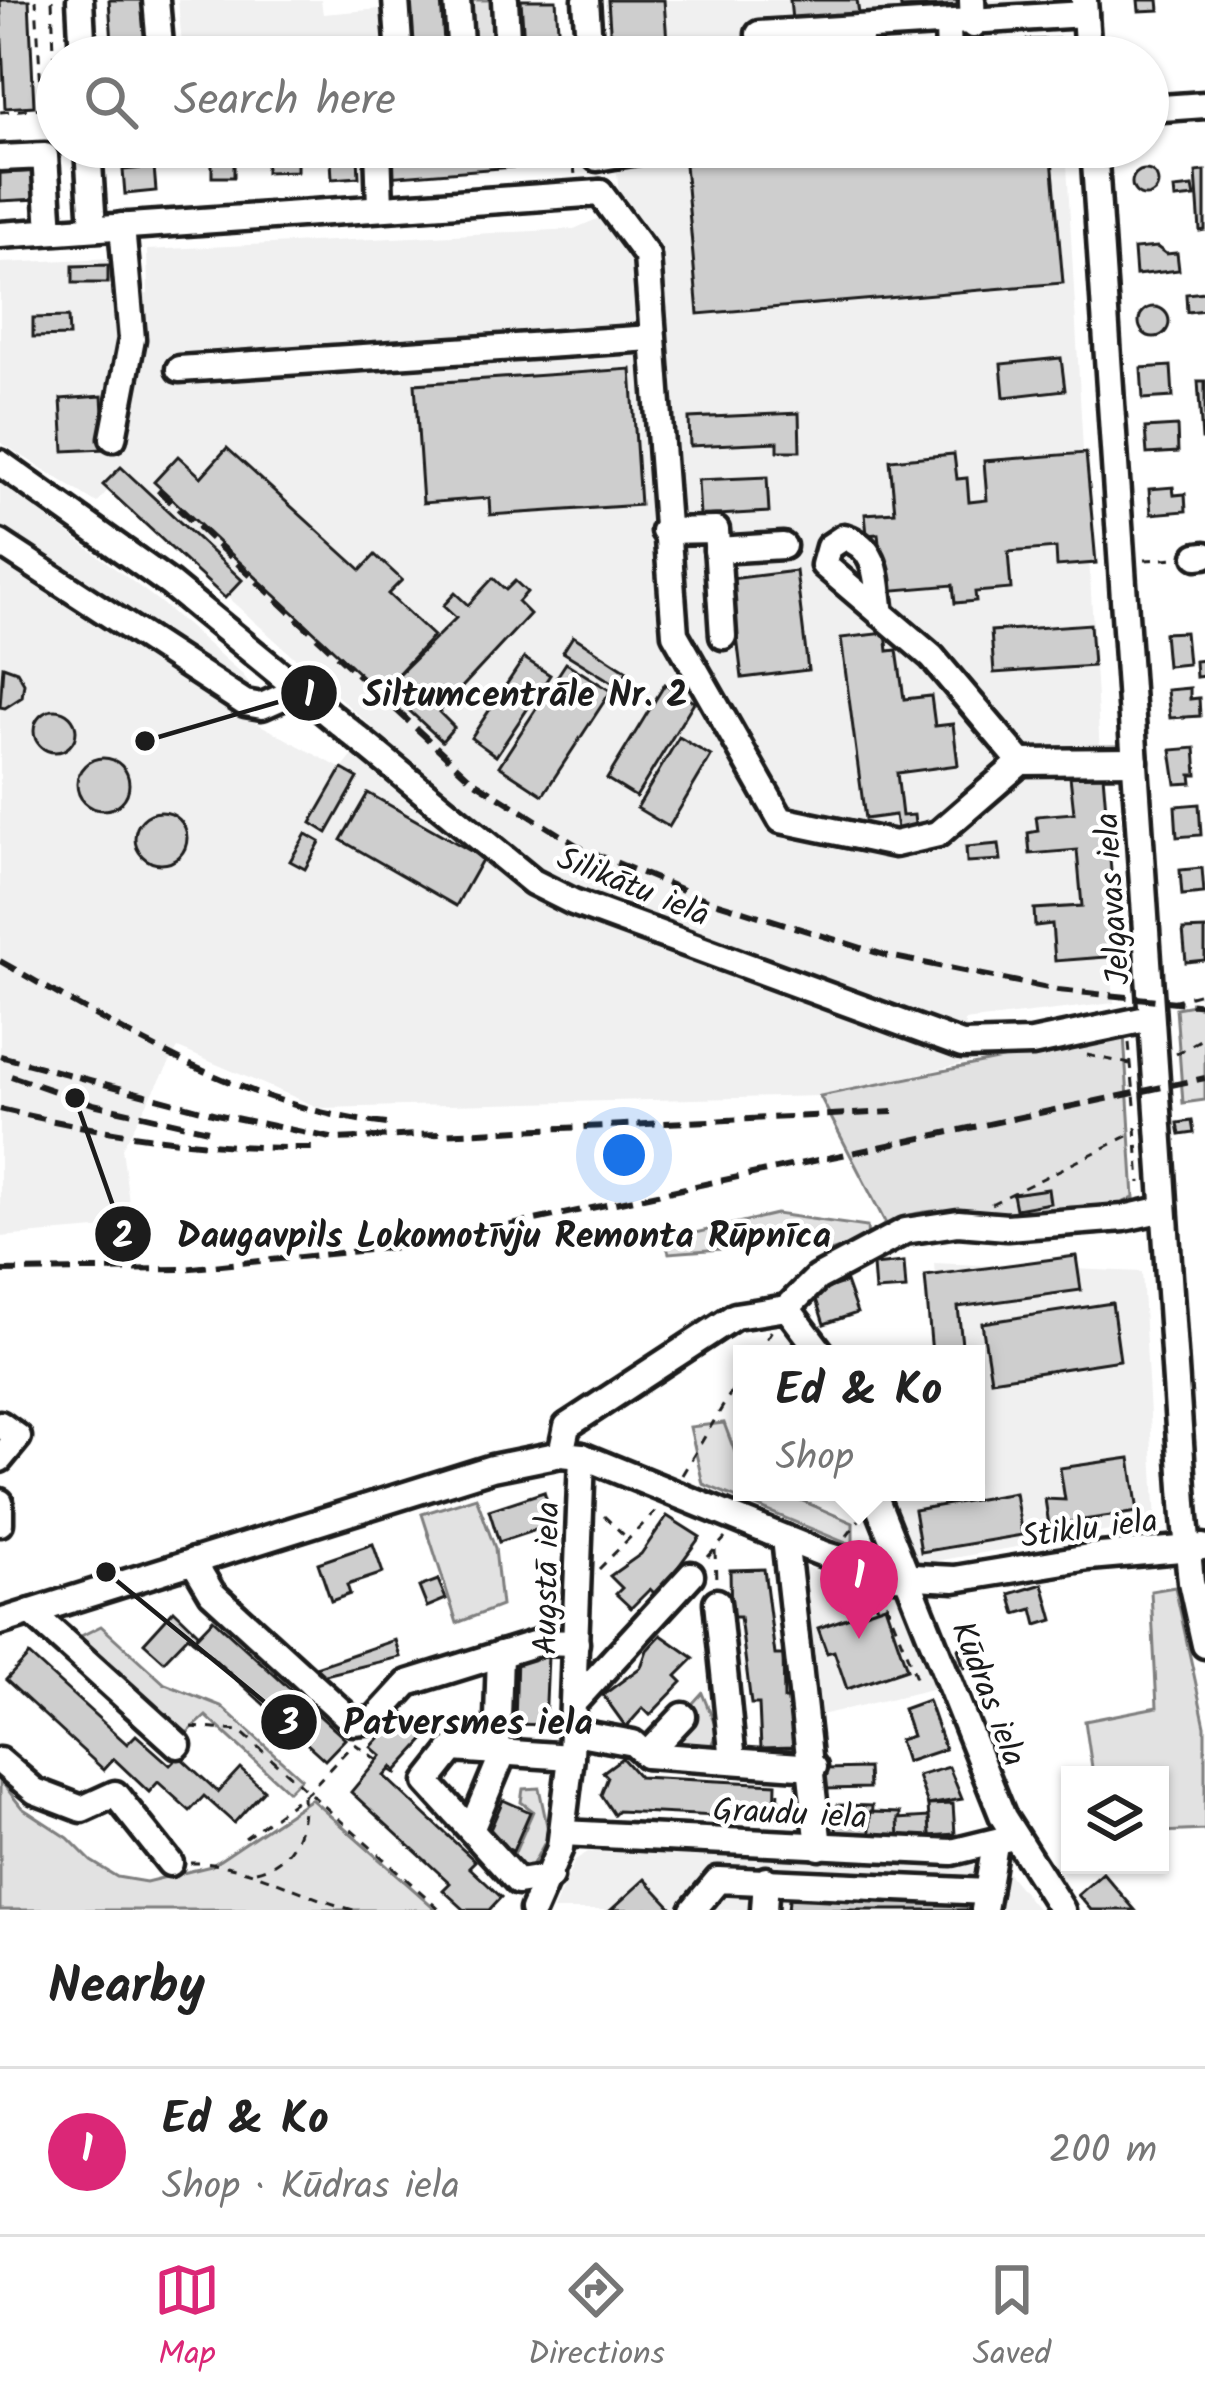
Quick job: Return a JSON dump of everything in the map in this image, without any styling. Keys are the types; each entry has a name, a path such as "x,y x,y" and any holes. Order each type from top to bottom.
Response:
{"street":[{"path":"80,0 82,36"},
{"path":"156,0 159,36"},
{"path":"396,0 399,36"},
{"path":"457,0 460,36"},
{"path":"505,0 507,36"},
{"path":"586,0 589,36"},
{"path":"865,36 871,0"},
{"path":"759,34 866,29 1085,7"},
{"path":"1169,108 1205,105"},
{"path":"0,158 36,156"},
{"path":"46,168 50,231"},
{"path":"89,168 93,228"},
{"path":"379,168 380,206"},
{"path":"588,194 594,168"},
{"name":"Jelgavas iela","path":"1095,168 1135,761 1161,1010 1164,1209 1205,1645"},
{"path":"0,235 588,194 647,256 675,634 781,820 896,844 938,834 1021,762 1135,761"},
{"path":"113,438 132,339 122,226"},
{"path":"179,369 652,338"},
{"name":"Silikātu iela","path":"0,463 170,584 533,882 573,902 962,1045 1033,1043 1161,1010"},
{"path":"664,531 716,530 723,636"},
{"path":"0,543 245,703 262,706 298,690"},
{"path":"717,550 783,546"},
{"path":"881,614 932,658 1021,762"},
{"path":"0,1622 492,1468 572,1455 567,1426 735,1316 787,1308 817,1278 860,1260 905,1232 958,1223 1007,1227 1124,1218 1164,1209"},
{"path":"787,1308 815,1345"},
{"path":"0,1424 18,1437 0,1459"},
{"name":"Stiklu iela","path":"572,1455 675,1491 826,1555 909,1578 955,1579 1089,1557 1197,1548"},
{"name":"Augstā iela","path":"532,1910 550,1877 562,1833 573,1745 579,1492 572,1455"},
{"name":"Kūdras iela","path":"877,1501 1004,1841 1062,1910"},
{"path":"0,1502 0,1522"},
{"path":"785,1538 796,1666 814,1767 819,1847"},
{"path":"193,1561 212,1593 352,1722 374,1720 408,1683 540,1642 576,1643"},
{"path":"577,1699 692,1575"},
{"path":"717,1602 733,1761"},
{"path":"31,1612 178,1745"},
{"path":"471,1830 500,1750 500,1654"},
{"path":"646,1755 682,1716"},
{"path":"550,1877 518,1882 427,1782 453,1749 633,1743 646,1755 814,1767"},
{"path":"0,1761 35,1791 82,1809 115,1794 170,1863"},
{"name":"Graudu iela","path":"562,1833 952,1852 1004,1841"},
{"path":"693,1910 718,1880 766,1880 986,1901 1004,1841"},
{"path":"764,1910 766,1880"}],"path":[{"path":"36,0 38,36"},
{"path":"52,0 54,36"},
{"path":"0,112 36,109"},
{"path":"579,168 588,194"},
{"path":"1145,560 1163,559"},
{"path":"1161,1010 1189,992 1205,992"},
{"path":"1172,1055 1205,1037"},
{"path":"958,1223 1016,1188 1136,1132"},
{"path":"675,1491 733,1387"},
{"path":"579,1492 628,1540"},
{"path":"826,1555 872,1501"},
{"path":"575,1594 656,1511"},
{"path":"717,1602 713,1551 725,1539"},
{"path":"874,1598 877,1605 886,1602 897,1622 920,1685"},
{"path":"153,1723 240,1732 441,1910"},
{"path":"245,1838 306,1793 354,1743 377,1760"},
{"path":"778,1819 780,1765"},
{"path":"255,1871 279,1861 301,1834 306,1793"},
{"path":"170,1863 216,1862 255,1871 305,1898 354,1910"}],"shaded area":[{"path":"178,0 321,0 323,14 380,9 382,36 181,36"},
{"path":"463,0 497,0 500,36 467,36"},
{"path":"605,0 1049,0 881,11 882,36 608,36"},
{"path":"617,168 1067,168 1114,1003 964,1021 975,1061 820,1096 320,1108 178,1048 122,1148 132,1226 0,1237 0,482 161,603 243,675 252,687 240,714 342,769 374,729 108,490 97,503 0,442 0,263 114,258 117,297 148,294 147,250 574,229 620,209"},
{"path":"1205,1003 1205,1100 1183,1103 1176,1008"},
{"path":"1124,1034 1134,1198 1081,1218 929,1211 887,1226 820,1096"},
{"path":"776,1214 867,1227 868,1240 824,1254 779,1230 735,1248 669,1253 665,1240"},
{"path":"934,1263 1142,1272 1156,1523 919,1564 894,1501 985,1501 985,1345 940,1345"},
{"path":"724,1423 733,1447 733,1496 703,1484 690,1427"},
{"path":"476,1497 495,1548 501,1606 457,1623 422,1514"},
{"path":"744,1501 803,1501 853,1523 853,1546"},
{"path":"797,1564 869,1590 903,1593 936,1688 821,1715"},
{"path":"1175,1587 1205,1726 1205,1830 1169,1832 1169,1766 1092,1766 1085,1721 1157,1707 1151,1591"},
{"path":"101,1626 165,1684 221,1706 301,1778 288,1791 206,1716 180,1739 73,1640"},
{"path":"702,1693 718,1732 710,1750 682,1749 676,1740 684,1713"},
{"path":"0,1780 22,1808 68,1838 91,1861 117,1877 146,1882 211,1866 311,1799 437,1910 0,1910"},
{"path":"539,1788 549,1835 529,1871 509,1866 533,1811 521,1802 523,1789"},
{"path":"588,1852 1002,1866 1038,1910 553,1910 575,1860"}],"building":[{"path":"0,0 29,0 34,106 5,108"},
{"path":"109,0 142,0 145,36 112,36"},
{"path":"406,0 441,0 444,36 409,36"},
{"path":"521,0 556,0 559,36 524,36"},
{"path":"608,0 664,0 667,36 611,36"},
{"path":"790,0 857,0 859,14 792,20"},
{"path":"900,0 959,0 960,5 901,8"},
{"path":"1138,0 1158,0 1159,10 1139,11"},
{"path":"154,168 156,191 125,194 123,170"},
{"path":"212,168 234,168 234,177 212,177"},
{"path":"266,168 297,168 297,171 266,172"},
{"path":"331,168 359,168 359,177 332,179"},
{"path":"386,168 501,168 387,177"},
{"path":"685,168 1053,168 1063,283 698,314"},
{"path":"1145,170 1158,183 1145,196 1132,183"},
{"path":"38,171 39,199 0,201 0,173"},
{"path":"1205,171 1205,230 1200,231 1196,172"},
{"path":"1193,187 1195,197 1175,199 1174,189"},
{"path":"1157,247 1166,254 1177,253 1179,270 1136,275 1134,249"},
{"path":"108,265 108,283 73,283 73,266"},
{"path":"1205,292 1205,310 1187,312 1186,294"},
{"path":"1154,307 1169,322 1154,337 1139,322"},
{"path":"68,317 69,336 33,337 33,318"},
{"path":"1061,358 1065,390 1004,397 1001,364"},
{"path":"1171,366 1173,397 1143,399 1141,368"},
{"path":"631,369 640,505 490,515 489,498 423,503 415,384"},
{"path":"1198,381 1205,381 1205,439 1202,439"},
{"path":"102,396 105,449 64,451 61,399"},
{"path":"799,413 800,451 778,451 778,442 690,446 689,418"},
{"path":"1177,426 1178,452 1147,454 1145,428"},
{"path":"227,448 361,570 375,555 402,580 388,594 433,636 380,693 154,482 178,456 201,477"},
{"path":"1086,453 1096,563 1057,566 1056,548 1008,552 1011,589 975,592 976,601 955,603 953,585 884,591 878,534 867,535 865,514 895,512 890,460 954,454 957,479 967,478 969,502 987,500 984,461"},
{"path":"121,467 242,580 225,598 103,485"},
{"path":"767,477 769,512 700,516 698,480"},
{"path":"1173,487 1174,495 1185,494 1186,511 1151,514 1149,489"},
{"path":"796,571 808,670 742,678 730,579"},
{"path":"493,578 506,590 515,581 527,592 518,602 530,614 439,712 454,727 442,741 385,688 456,618 443,606 455,593 468,605"},
{"path":"1090,624 1093,666 994,673 991,631"},
{"path":"1185,632 1188,664 1167,666 1164,633"},
{"path":"886,633 888,651 897,650 904,699 931,696 935,726 953,724 958,765 897,773 902,816 914,815 916,834 898,836 895,815 865,819 841,638"},
{"path":"573,636 627,671 618,686 563,652"},
{"path":"524,658 550,675 496,756 471,738"},
{"path":"1205,660 1205,676 1196,677 1195,661"},
{"path":"566,663 611,691 543,795 499,766"},
{"path":"3,666 17,671 24,683 22,697 5,708 0,707"},
{"path":"665,684 694,702 636,797 607,779"},
{"path":"1190,688 1190,699 1199,698 1200,716 1170,718 1167,690"},
{"path":"55,710 70,716 76,731 70,746 55,752 40,746 34,731 40,716"},
{"path":"679,737 711,756 669,827 637,808"},
{"path":"1195,748 1197,775 1191,775 1192,783 1176,784 1171,750"},
{"path":"103,758 121,766 129,784 121,802 103,810 85,802 77,784 85,766"},
{"path":"342,769 358,778 327,833 311,823"},
{"path":"1103,774 1118,956 1055,961 1052,924 1035,926 1034,909 1082,906 1077,850 1030,854 1028,833 1038,831 1036,816 1074,813 1070,776"},
{"path":"368,793 483,858 456,906 341,840"},
{"path":"1199,804 1201,835 1177,837 1175,806"},
{"path":"161,812 179,820 187,838 179,856 161,864 143,856 135,838 143,820"},
{"path":"306,834 320,842 305,869 290,861"},
{"path":"999,844 1001,860 967,862 966,847"},
{"path":"1202,868 1204,893 1182,895 1180,870"},
{"path":"1205,929 1205,960 1186,962 1183,930"},
{"path":"1192,1121 1194,1133 1180,1135 1178,1123"},
{"path":"1048,1189 1050,1203 1016,1209 1013,1194"},
{"path":"1076,1256 1081,1290 958,1307 962,1345 931,1345 925,1276"},
{"path":"904,1262 906,1289 875,1291 873,1265"},
{"path":"846,1282 857,1313 824,1324 814,1293"},
{"path":"1112,1303 1120,1360 991,1380 982,1323"},
{"path":"1130,1458 1138,1512 1049,1525 1045,1499 1065,1500 1060,1468"},
{"path":"544,1492 554,1524 499,1542 489,1510"},
{"path":"1015,1493 1022,1535 921,1552 914,1510"},
{"path":"667,1516 700,1537 656,1595 650,1589 631,1608 616,1594 622,1588 610,1576 641,1554"},
{"path":"373,1544 383,1573 347,1585 350,1594 331,1601 318,1563"},
{"path":"764,1569 775,1655 783,1655 784,1699 793,1699 795,1747 761,1748 759,1704 751,1704 740,1617 731,1617 730,1570"},
{"path":"438,1580 446,1599 427,1607 419,1587"},
{"path":"1043,1584 1053,1620 1037,1625 1033,1609 1016,1614 1010,1594"},
{"path":"885,1605 907,1669 847,1689 834,1651 827,1653 818,1628"},
{"path":"174,1610 199,1634 193,1640 188,1636 164,1661 144,1643"},
{"path":"213,1619 345,1739 325,1760 193,1640"},
{"path":"661,1635 694,1658 676,1676 682,1682 650,1715 643,1708 626,1727 603,1695 641,1667 647,1650"},
{"path":"395,1640 400,1657 313,1678 310,1669"},
{"path":"978,1641 985,1660 964,1668 958,1649"},
{"path":"29,1655 127,1744 136,1735 170,1765 179,1756 218,1792 240,1768 264,1790 234,1823 204,1796 190,1811 158,1782 149,1792 114,1759 104,1770 6,1680"},
{"path":"517,1655 548,1656 545,1725 515,1724"},
{"path":"928,1700 945,1749 906,1762 899,1740 912,1736 903,1709"},
{"path":"403,1712 429,1735 396,1771 392,1767 384,1776 475,1861 469,1867 501,1897 489,1910 465,1910 443,1890 450,1883 351,1792 381,1756 371,1747"},
{"path":"622,1758 639,1777 776,1784 775,1819 618,1811 614,1815 601,1795 608,1777 603,1772"},
{"path":"949,1767 962,1799 928,1805 918,1776"},
{"path":"868,1768 869,1788 826,1789 825,1769"},
{"path":"503,1800 530,1812 513,1851 486,1839"},
{"path":"953,1804 955,1834 930,1836 928,1805"},
{"path":"837,1805 872,1806 870,1837 836,1836"},
{"path":"870,1812 900,1813 899,1838 870,1837"},
{"path":"929,1817 930,1836 899,1838 898,1819"},
{"path":"1104,1874 1135,1910 1091,1910 1078,1895"},
{"path":"645,1879 673,1909 611,1910"},
{"path":"790,1890 970,1900 969,1910 788,1910"}],"railway":[{"path":"158,490 472,780 583,849 705,899 884,955 1058,990 1205,1005"},
{"path":"0,961 142,1041 238,1085 288,1103 395,1125"},
{"path":"0,1056 216,1114 336,1139 893,1112"},
{"path":"11,1076 93,1104 208,1130"},
{"path":"0,1271 183,1269 417,1245 1205,1078"},
{"path":"0,1109 156,1138 314,1148"}],"place":[{"name":"Siltumcentrāle Nr. 2","path":"145,741"},
{"name":"Daugavpils Lokomotīvju Remonta Rūpnīca","path":"75,1098"},
{"name":"Patversmes iela","path":"106,1572"},
{"name":"Ed & Ko","path":"859,1639"}]}
